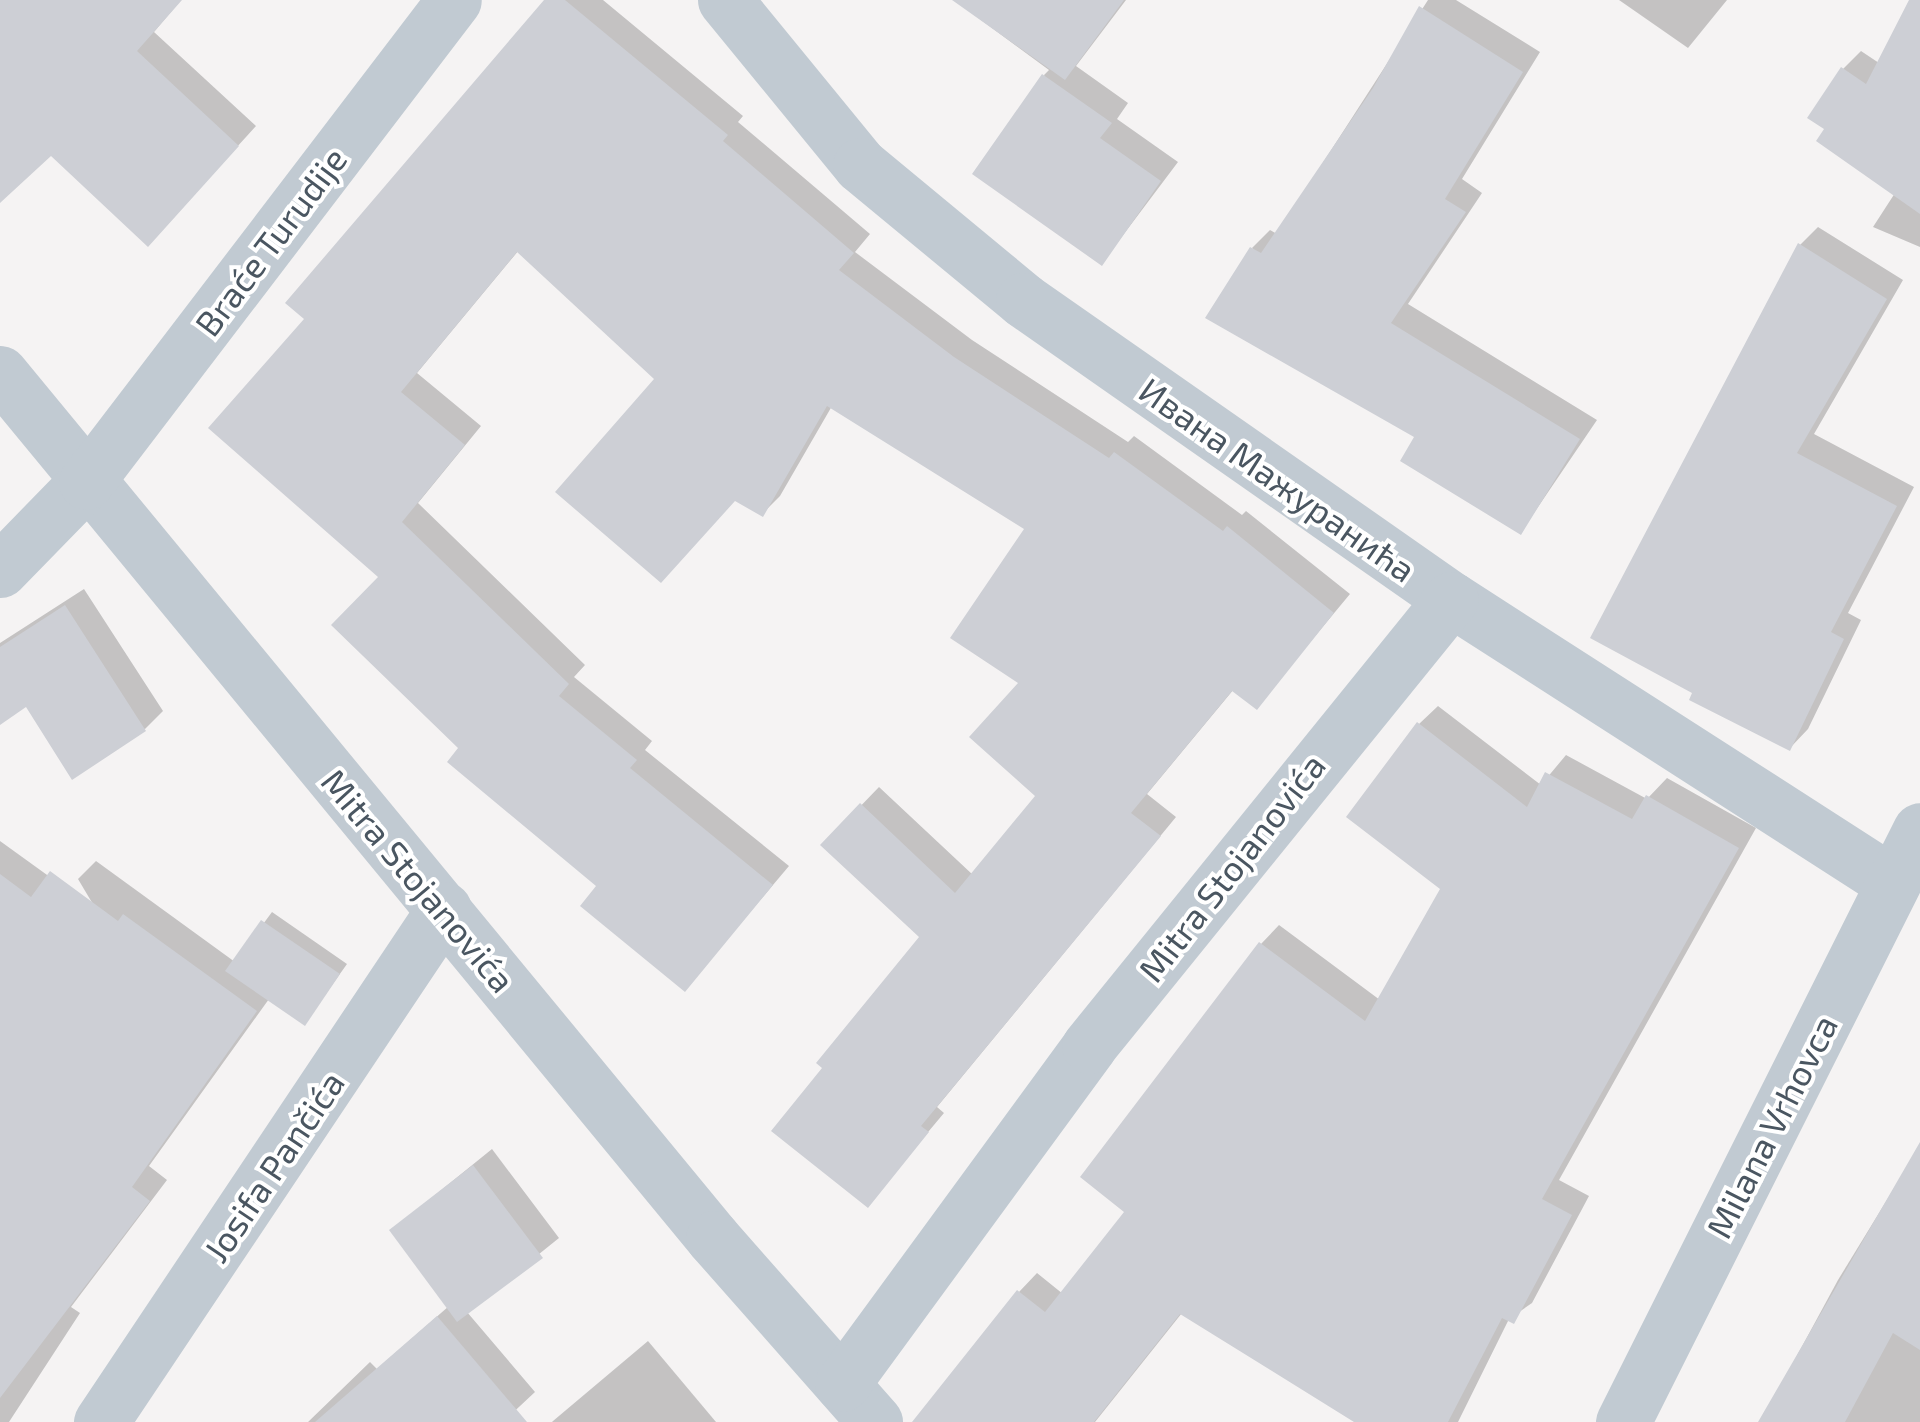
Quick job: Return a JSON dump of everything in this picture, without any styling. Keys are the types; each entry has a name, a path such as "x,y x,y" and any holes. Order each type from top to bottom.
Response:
{"street":[{"name":"Braće Turudije","path":"0,570 86,482 454,0"},
{"name":"Ивана Мажуранића","path":"725,0 860,165 1022,300 1451,599 1894,883"},
{"name":"Mitra Stojanovića","path":"0,373 86,482 858,1403 1089,1046 1451,599"},
{"name":"Milana Vrhovca","path":"1623,1422 1920,830"},
{"name":"Josifa Pančića","path":"101,1422 444,909"}],"building":[{"path":"0,0 182,0 137,51 239,146 148,247 51,156 0,203"},
{"path":"544,0 565,0 728,135 723,141 854,253 839,270 954,357 1109,458 1114,452 1223,531 1227,526 1334,613 1257,710 1232,691 1131,813 1161,836 921,1126 929,1132 868,1208 771,1131 822,1068 816,1063 919,937 820,845 860,803 955,893 1035,796 969,737 1018,683 950,638 1024,529 827,406 763,517 735,501 661,583 555,492 654,379 517,252 401,392 465,445 402,522 569,684 559,696 637,760 630,768 773,885 685,992 580,906 596,886 447,762 458,748 331,625 378,577 208,428 304,319 285,303"},
{"path":"952,0 1124,0 1065,80"},
{"path":"1909,0 1920,0 1920,214 1816,141 1824,129 1807,118 1841,67 1866,84"},
{"path":"1419,6 1523,72 1445,199 1466,212 1391,323 1580,439 1521,535 1400,461 1414,437 1205,318 1250,247 1261,253 1373,88"},
{"path":"1042,74 1112,123 1100,138 1161,181 1102,266 972,174"},
{"path":"1798,243 1887,299 1797,453 1897,506 1831,632 1844,639 1790,751 1689,700 1692,693 1590,638"},
{"path":"65,605 146,731 72,780 26,707 0,725 0,647"},
{"path":"1417,722 1527,807 1545,772 1632,819 1646,795 1739,848 1542,1199 1572,1215 1514,1324 1502,1318 1448,1422 1354,1422 1180,1314 1094,1422 912,1422 1017,1290 1045,1312 1124,1212 1080,1177 1259,942 1365,1021 1440,889 1346,817"},
{"path":"50,871 118,921 123,914 257,1011 132,1187 150,1201 0,1398 0,874 31,897"},
{"path":"261,920 340,974 305,1026 225,971"},
{"path":"1920,1142 1920,1350 1893,1333 1845,1422 1758,1422"},
{"path":"473,1165 543,1258 457,1322 389,1230"},
{"path":"437,1316 527,1422 315,1422"}]}
